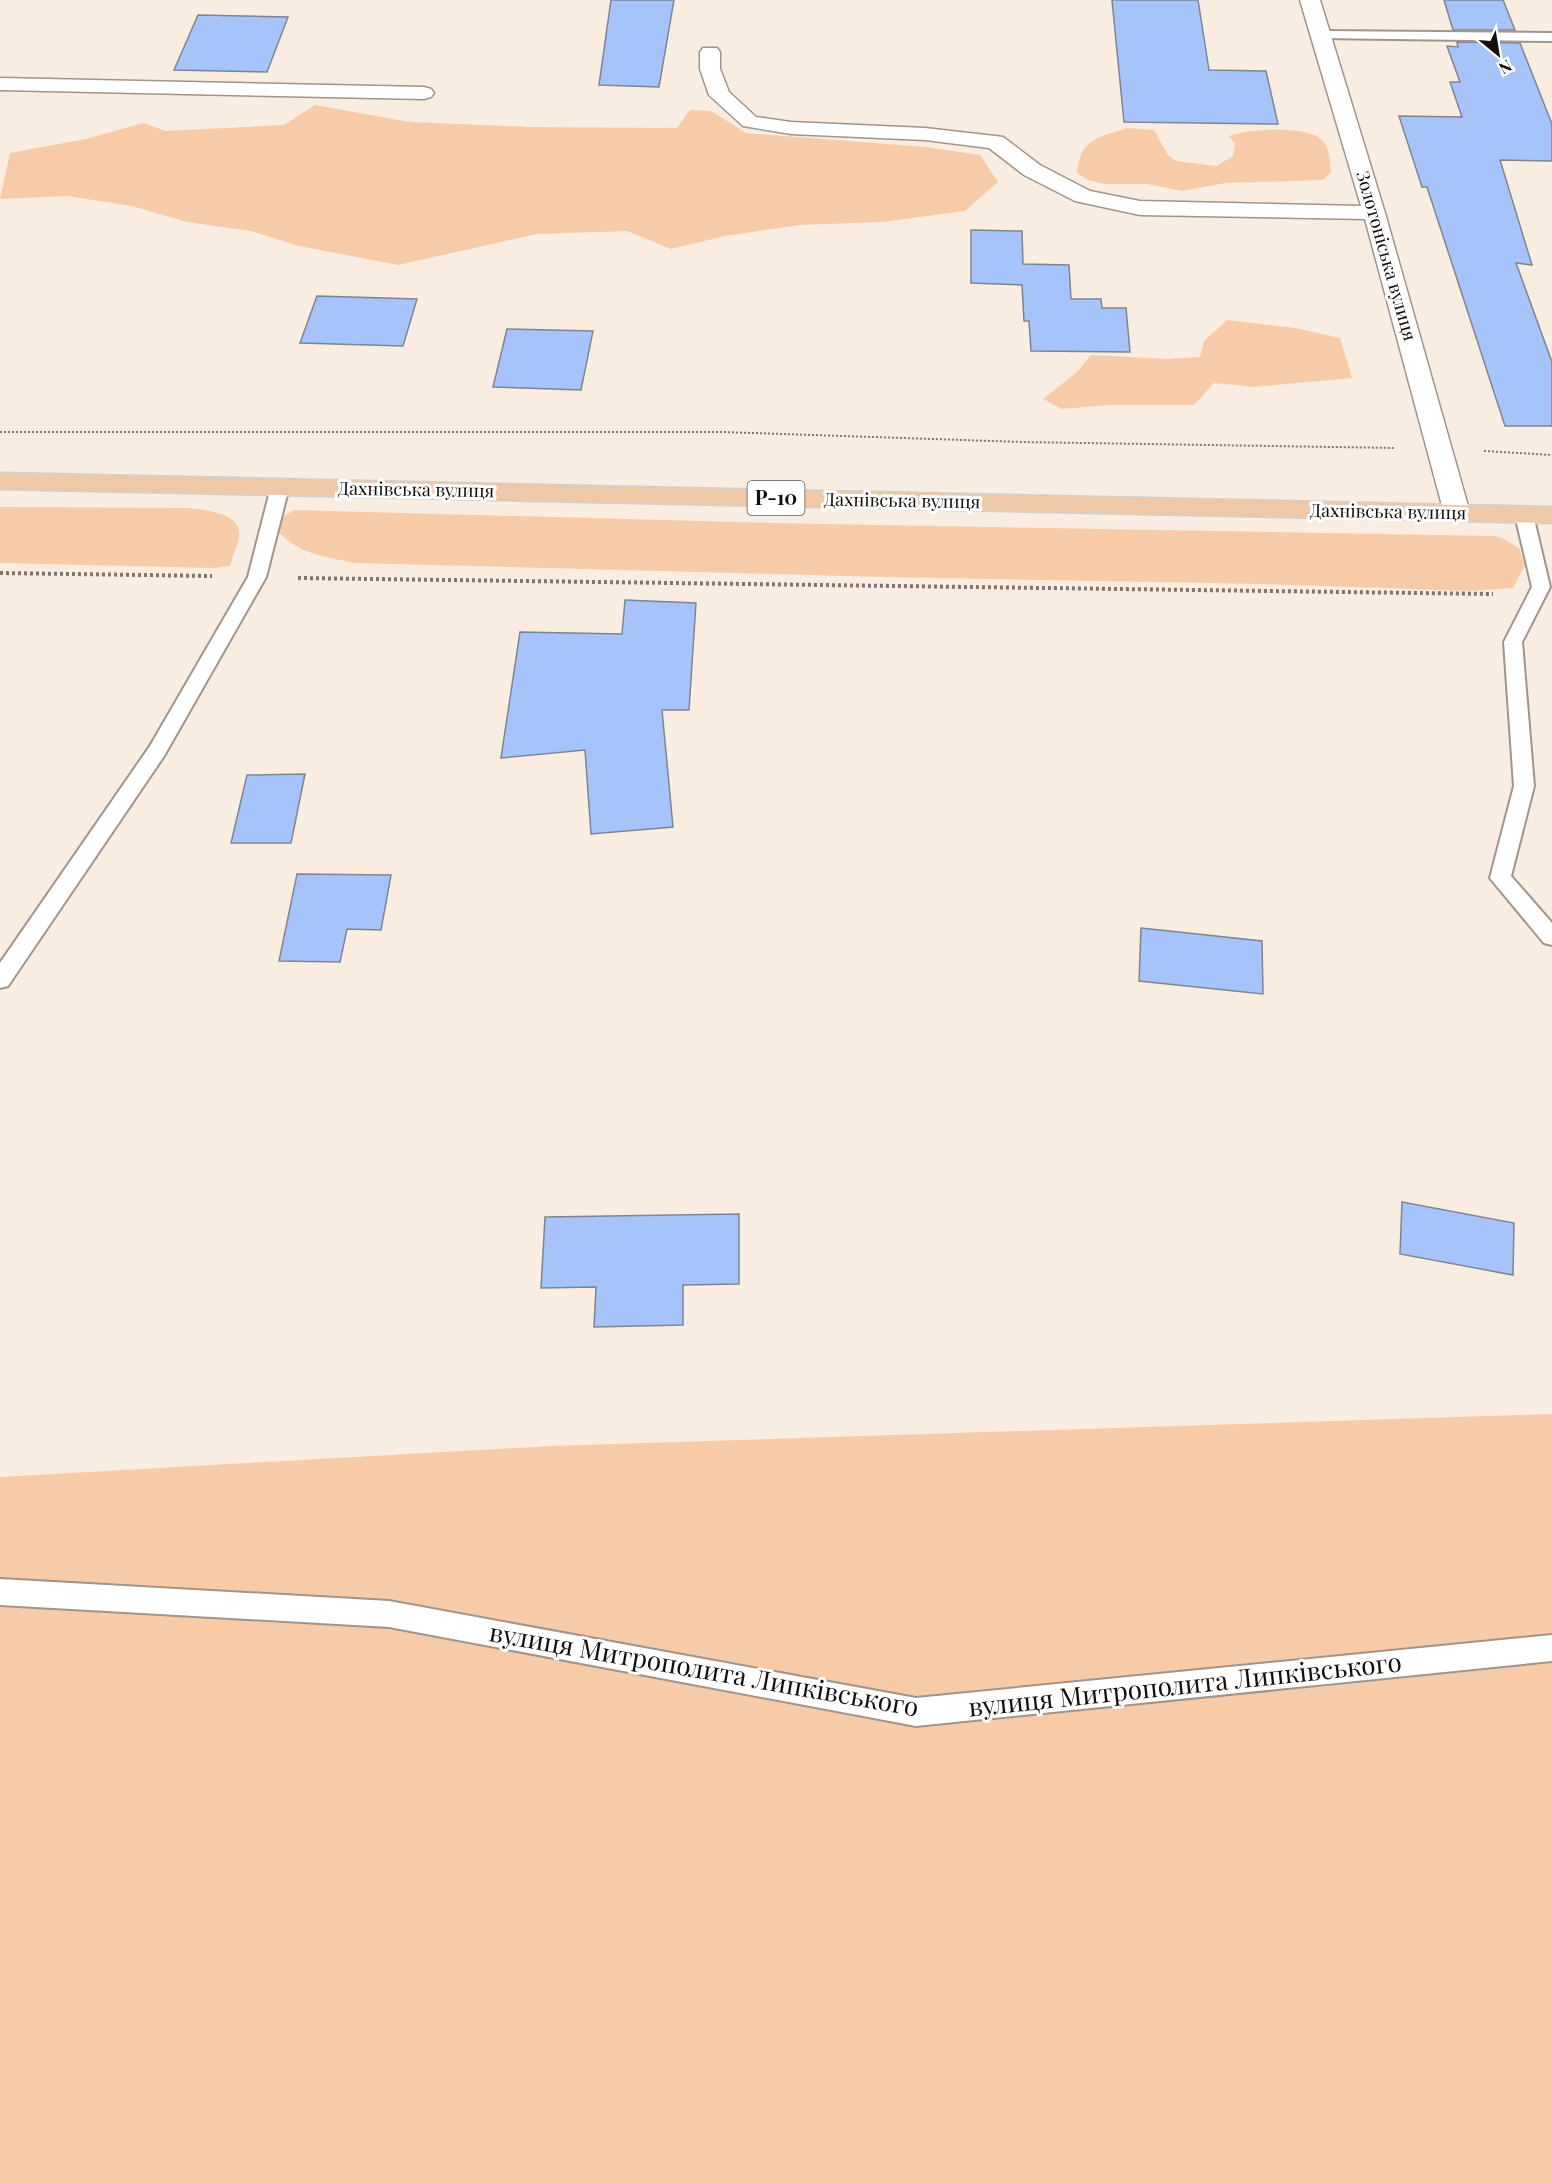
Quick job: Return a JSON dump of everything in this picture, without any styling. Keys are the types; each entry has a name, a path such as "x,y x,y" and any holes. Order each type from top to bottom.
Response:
{"main road":[{"name":"Дахнівська вулиця","path":"0,481 1552,515"}],"street":[{"name":"Золотоніська вулиця","path":"1310,0 1374,213 1457,513"},
{"path":"710,52 710,69 719,95 750,123 791,128 926,134 995,142 1032,170 1083,196 1140,208 1374,213"},
{"path":"0,84 424,93"}],"lane":[{"path":"1321,35 1552,38"},
{"path":"0,980 157,751 257,577 280,487"},
{"path":"1524,514 1541,587 1513,642 1524,786 1500,878 1552,937"},
{"name":"вулиця Митрополита Липківського","path":"0,1593 389,1614 916,1712 1552,1648"}],"path":[{"path":"0,432 723,432 1034,442 1441,449 1552,455"},
{"path":"0,573 1401,594 1501,594 1541,587"}],"shaded area":[{"path":"315,105 410,122 530,127 677,128 690,110 711,111 746,133 926,147 980,155 998,182 965,211 882,222 799,225 725,236 671,249 627,231 537,234 398,265 299,246 251,231 187,222 132,206 67,196 0,199 10,153 86,139 143,123 166,131 284,125"},
{"path":"1127,128 1154,130 1168,155 1176,161 1216,166 1233,156 1235,144 1229,136 1261,130 1300,131 1322,140 1329,153 1331,172 1323,180 1226,183 1182,191 1147,184 1105,184 1088,180 1077,173 1079,161 1086,146 1099,137"},
{"path":"1227,320 1295,328 1340,338 1352,378 1254,387 1214,383 1194,405 1108,405 1062,409 1043,399 1077,372 1091,355 1166,359 1200,357 1204,341"},
{"path":"0,507 190,508 222,514 230,518 236,523 239,538 230,566 214,568 0,563"},
{"path":"294,510 769,523 1494,536 1519,548 1525,565 1513,588 1469,591 1263,584 355,563 313,553 285,538 277,530 281,518"},
{"path":"1552,1414 1552,2183 0,2183 0,1477 552,1446"}],"building":[{"path":"611,0 674,0 659,87 599,85"},
{"path":"1112,0 1198,0 1209,70 1266,71 1278,124 1124,122"},
{"path":"1444,0 1503,0 1515,30 1453,30"},
{"path":"198,15 288,17 267,72 174,70"},
{"path":"1457,42 1520,43 1552,124 1552,161 1500,160 1532,265 1516,263 1552,362 1552,426 1505,426 1427,187 1422,187 1399,116 1462,117 1450,82 1460,82 1447,46 1458,47"},
{"path":"971,230 1022,231 1023,264 1069,265 1071,299 1101,299 1102,308 1126,308 1130,352 1031,351 1029,321 1024,321 1022,285 971,283"},
{"path":"317,296 417,299 403,346 300,343"},
{"path":"507,329 593,331 581,390 493,387"},
{"path":"625,600 696,603 689,710 662,710 673,827 591,834 585,750 501,758 520,632 622,634"},
{"path":"305,774 291,843 231,843 247,775"},
{"path":"297,874 391,875 381,930 347,929 340,962 279,961"},
{"path":"1141,928 1262,941 1263,994 1139,981"},
{"path":"1402,1202 1514,1223 1513,1275 1400,1254"},
{"path":"739,1214 739,1284 683,1285 683,1325 594,1327 596,1287 541,1288 545,1217"}]}
